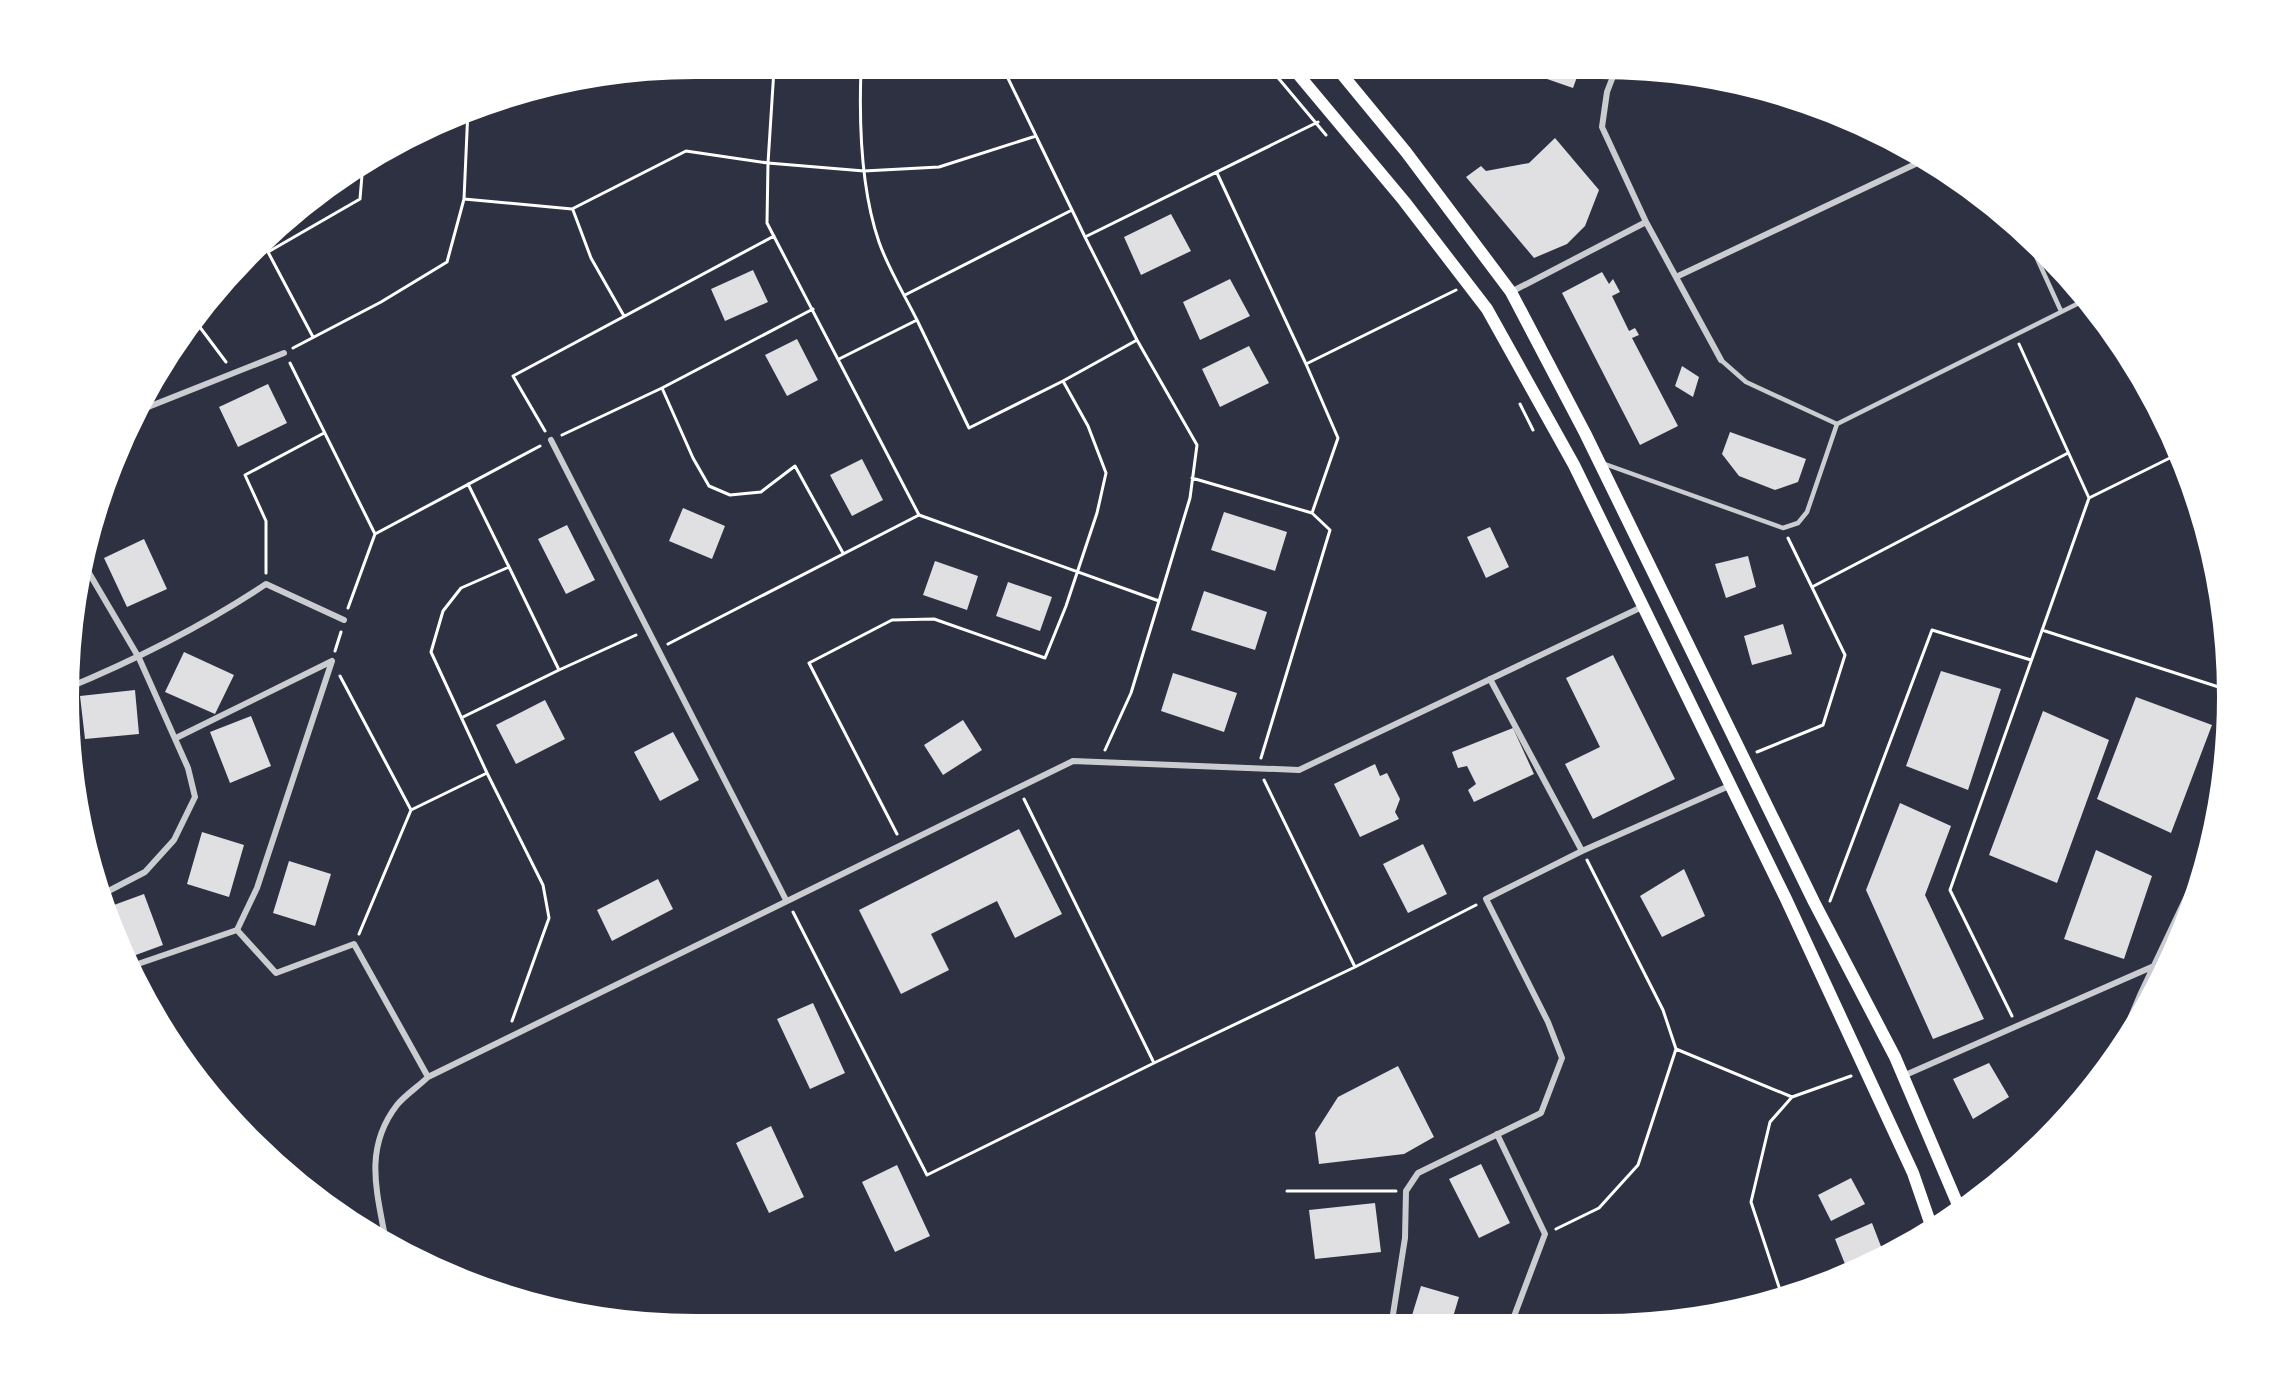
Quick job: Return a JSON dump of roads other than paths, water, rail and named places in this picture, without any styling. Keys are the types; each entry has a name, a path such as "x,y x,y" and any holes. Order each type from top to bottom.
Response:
{"main road":[{"path":"1299,75 1404,201 1487,309 1574,465 1786,899 1913,1173 1930,1222"},
{"path":"1343,75 1406,152 1511,292 1599,462 1823,919 1903,1076 1957,1205"}],"street":[{"path":"1614,75 1607,93 1602,127 1646,222 1721,360"},
{"path":"1676,277 1918,163"},
{"path":"1511,292 1646,222"},
{"path":"147,408 284,353"},
{"path":"551,440 786,900"},
{"path":"88,571 139,658 176,738 188,768 195,797 174,840 146,872 107,892"},
{"path":"75,685 139,658 237,603 266,584 344,620"},
{"path":"384,1234 374,1179 375,1148 398,1105 429,1077 1073,761 1299,770 1644,605"},
{"path":"136,965 237,930 257,888 332,661 176,738"},
{"path":"1490,679 1582,851"},
{"path":"1392,1318 1405,1238 1406,1191 1418,1173 1541,1113 1562,1058 1548,1022 1486,899 1582,851 1730,786"},
{"path":"2132,1017 2190,890"},
{"path":"237,930 276,973 354,944 429,1077"},
{"path":"1903,1076 2154,966"},
{"path":"1497,1134 1545,1234 1513,1318"}],"lane":[{"path":"2034,253 2061,311"},
{"path":"1599,462 1783,528 1798,523 1807,512 1837,424 2080,302"},
{"path":"1721,360 1746,382 1837,424"}]}
